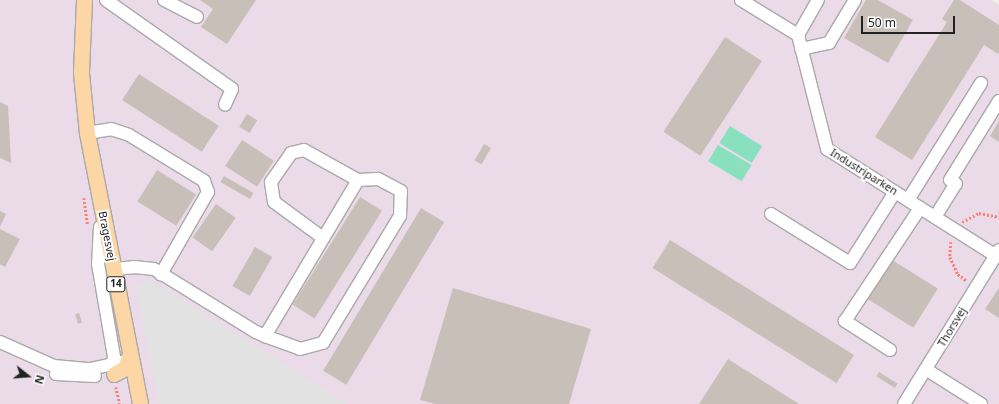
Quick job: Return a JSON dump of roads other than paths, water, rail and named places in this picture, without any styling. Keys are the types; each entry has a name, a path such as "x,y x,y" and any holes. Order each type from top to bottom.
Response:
{"main road":[{"name":"Bragesvej","path":"84,0 81,73 87,133 100,226 130,404"},
{"name":"Bragesvej","path":"92,165 113,269 123,366 140,404"}],"street":[{"path":"106,0 232,89 225,105"},
{"path":"164,0 197,18"},
{"path":"741,0 798,35 818,0"},
{"path":"801,49 829,43 855,0"},
{"name":"Industriparken","path":"798,35 827,149 920,208 997,253"},
{"path":"908,200 981,83"},
{"path":"935,217 956,184 950,180 999,102"},
{"path":"87,133 111,128 130,135 204,181 208,192 161,274"},
{"path":"113,269 134,267 154,270 264,336 300,349 323,343 400,216 401,191 378,179 358,180 304,150 290,153 271,182 274,202 323,238"},
{"path":"264,336 358,180"},
{"path":"771,214 850,263 895,192"},
{"path":"890,350 845,321 920,208"},
{"name":"Thorsvej","path":"904,404 927,370 997,253"},
{"path":"0,342 54,366 90,369 123,366"},
{"path":"0,350 25,364 50,374 74,377 123,366"},
{"name":"Bragesvej","path":"123,366 130,367 136,404"},
{"path":"927,370 981,404"}]}
